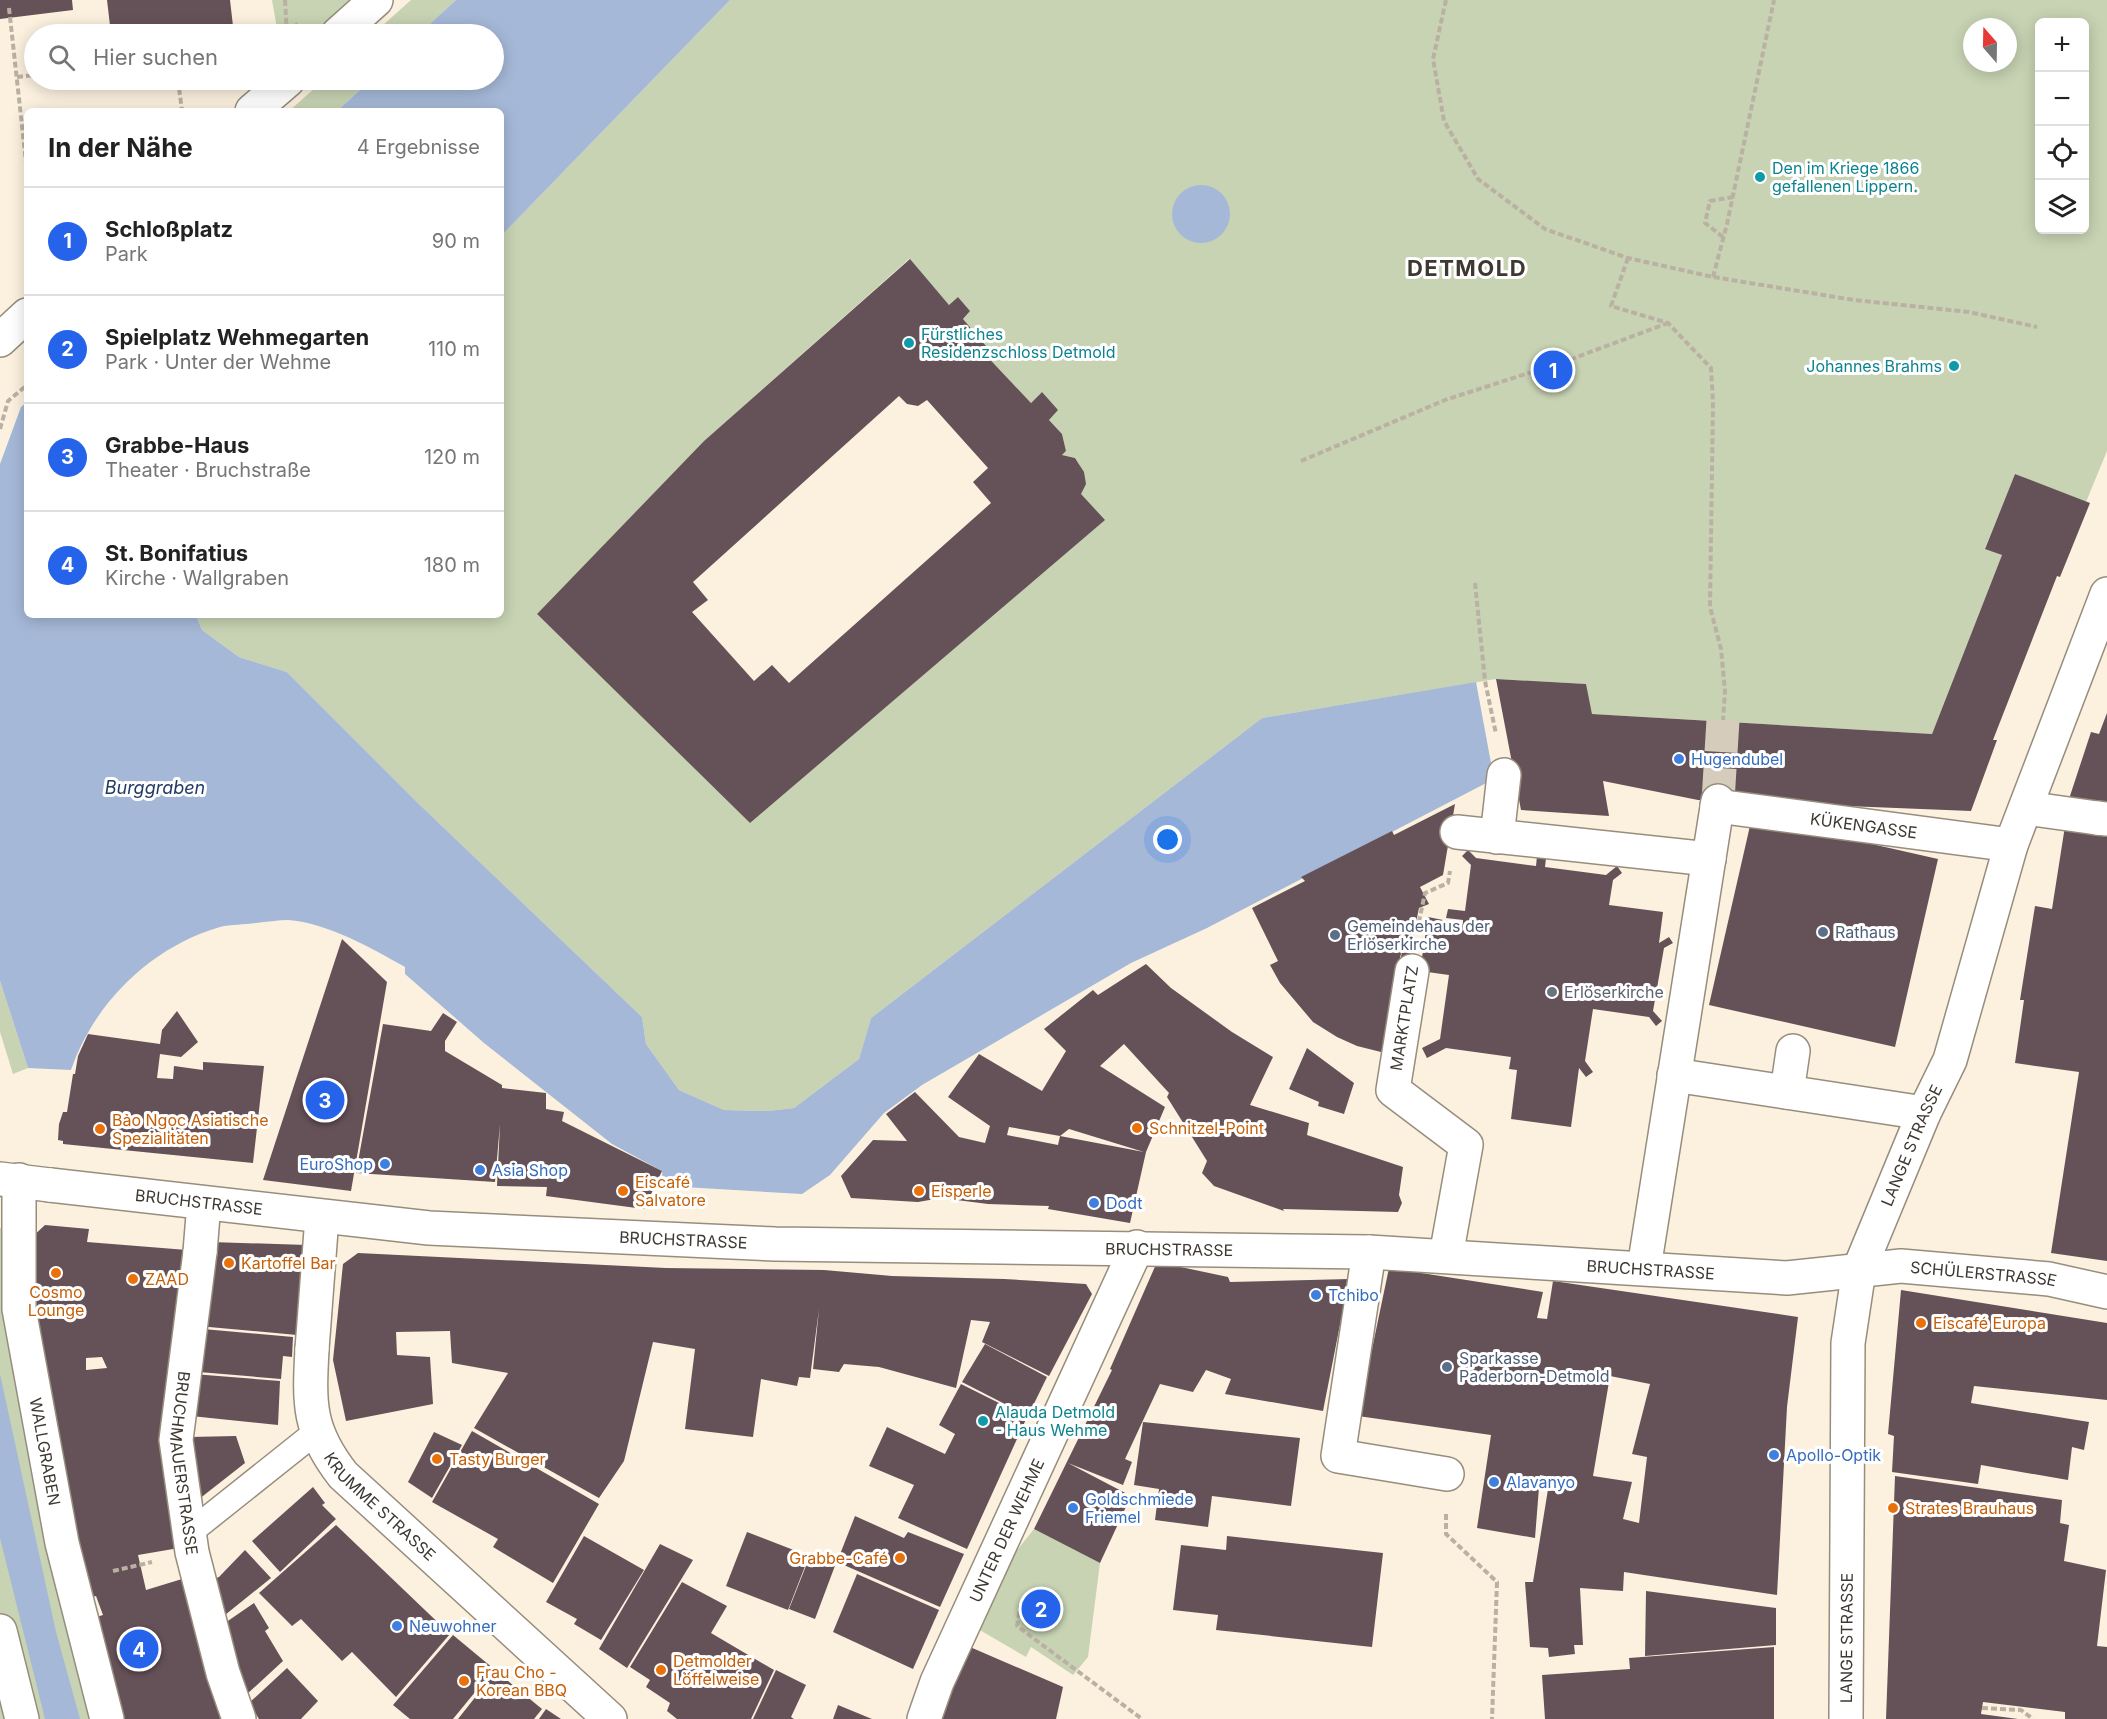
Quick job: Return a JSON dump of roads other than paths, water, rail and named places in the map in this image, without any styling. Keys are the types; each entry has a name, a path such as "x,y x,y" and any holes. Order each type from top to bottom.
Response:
{"street":[{"path":"349,24 376,0"},
{"path":"255,108 276,90"},
{"path":"0,340 24,318"},
{"name":"LANGE STRASSE","path":"1846,1719 1848,1342 1859,1270 1924,1113 1950,1060 2011,845 2107,594"},
{"path":"1497,837 1504,775"},
{"name":"KÜKENGASSE","path":"1709,859 1717,804 2011,845"},
{"path":"2026,808 2102,819"},
{"path":"1457,832 1709,859 1644,1269"},
{"name":"MARKTPLATZ","path":"1412,971 1393,1090 1466,1145 1446,1256"},
{"path":"1787,1092 1792,1051"},
{"path":"1674,1076 1924,1113"},
{"name":"BRUCHSTRASSE","path":"23,1181 429,1228 775,1244 1137,1247 1370,1252 1787,1278 1859,1270"},
{"name":"WALLGRABEN","path":"23,1181 19,1309 62,1543 107,1719"},
{"name":"BRUCHMAUERSTRASSE","path":"204,1203 176,1440 188,1534 223,1673 239,1719"},
{"name":"KRUMME STRASSE","path":"322,1217 312,1349 311,1402 316,1432 324,1450 343,1475 610,1719"},
{"name":"UNTER DER WEHME","path":"924,1719 937,1682 1137,1247"},
{"path":"1370,1252 1338,1456 1447,1474"},
{"name":"SCHÜLERSTRASSE","path":"1859,1270 1901,1266 2049,1280 2107,1292"},
{"path":"0,1631 22,1719"}],"lane":[{"path":"188,1534 316,1432"}],"water":[{"path":"456,0 730,0 504,233 504,108 340,108 360,90 504,90 504,24 430,24"},
{"path":"1201,185 1212,187 1225,198 1230,214 1228,225 1217,238 1201,243 1190,241 1177,230 1172,214 1174,203 1185,190"},
{"name":"Burggraben","path":"24,404 24,618 197,618 202,630 239,657 287,672 421,806 642,1017 646,1044 679,1090 724,1110 768,1111 794,1108 859,1059 871,1018 1262,718 1476,682 1494,779 1207,928 1131,963 922,1085 884,1113 830,1175 802,1194 667,1186 663,1183 662,1171 612,1144 484,1043 405,974 405,967 349,937 303,922 284,920 224,926 195,936 171,948 128,981 110,1001 94,1022 81,1045 71,1070 28,1068 0,981 0,464 21,407"},
{"path":"0,1374 56,1632 80,1719 45,1719 0,1538"}],"tunnel":[{"path":"1718,801 1723,720"}],"place":[{"name":"Den im Kriege 1866 gefallenen Lippern.","path":"1760,177"},
{"name":"Fürstliches Residenzschloss Detmold","path":"909,343"},
{"name":"Johannes Brahms","path":"1954,366"},
{"name":"Schloßplatz","path":"1553,370"},
{"name":"Hugendubel","path":"1679,759"},
{"name":"Rathaus","path":"1823,932"},
{"name":"Gemeindehaus der Erlöserkirche","path":"1335,935"},
{"name":"Erlöserkirche","path":"1552,992"},
{"name":"Grabbe-Haus","path":"325,1100"},
{"name":"Schnitzel-Point","path":"1137,1128"},
{"name":"Bảo Ngọc Asiatische Spezialitäten","path":"100,1129"},
{"name":"EuroShop","path":"385,1164"},
{"name":"Asia Shop","path":"480,1170"},
{"name":"Eiscafé Salvatore","path":"623,1191"},
{"name":"Eisperle","path":"919,1191"},
{"name":"Dodt","path":"1094,1203"},
{"name":"Kartoffel Bar","path":"229,1263"},
{"name":"Cosmo Lounge","path":"56,1273"},
{"name":"ZAAD","path":"133,1279"},
{"name":"Tchibo","path":"1316,1295"},
{"name":"Eiscafé Europa","path":"1921,1323"},
{"name":"Sparkasse Paderborn-Detmold","path":"1447,1367"},
{"name":"Alauda Detmold - Haus Wehme","path":"983,1421"},
{"name":"Apollo-Optik","path":"1774,1455"},
{"name":"Tasty Burger","path":"437,1459"},
{"name":"Alavanyo","path":"1494,1482"},
{"name":"Goldschmiede Friemel","path":"1073,1508"},
{"name":"Strates Brauhaus","path":"1893,1508"},
{"name":"Grabbe-Café","path":"900,1558"},
{"name":"Spielplatz Wehmegarten","path":"1041,1609"},
{"name":"Neuwohner","path":"397,1626"},
{"name":"St. Bonifatius","path":"139,1649"},
{"name":"Detmolder Löffelweise","path":"661,1670"},
{"name":"Frau Cho - Korean BBQ","path":"464,1681"}],"district":[{"name":"DETMOLD","path":"1467,268"}]}
